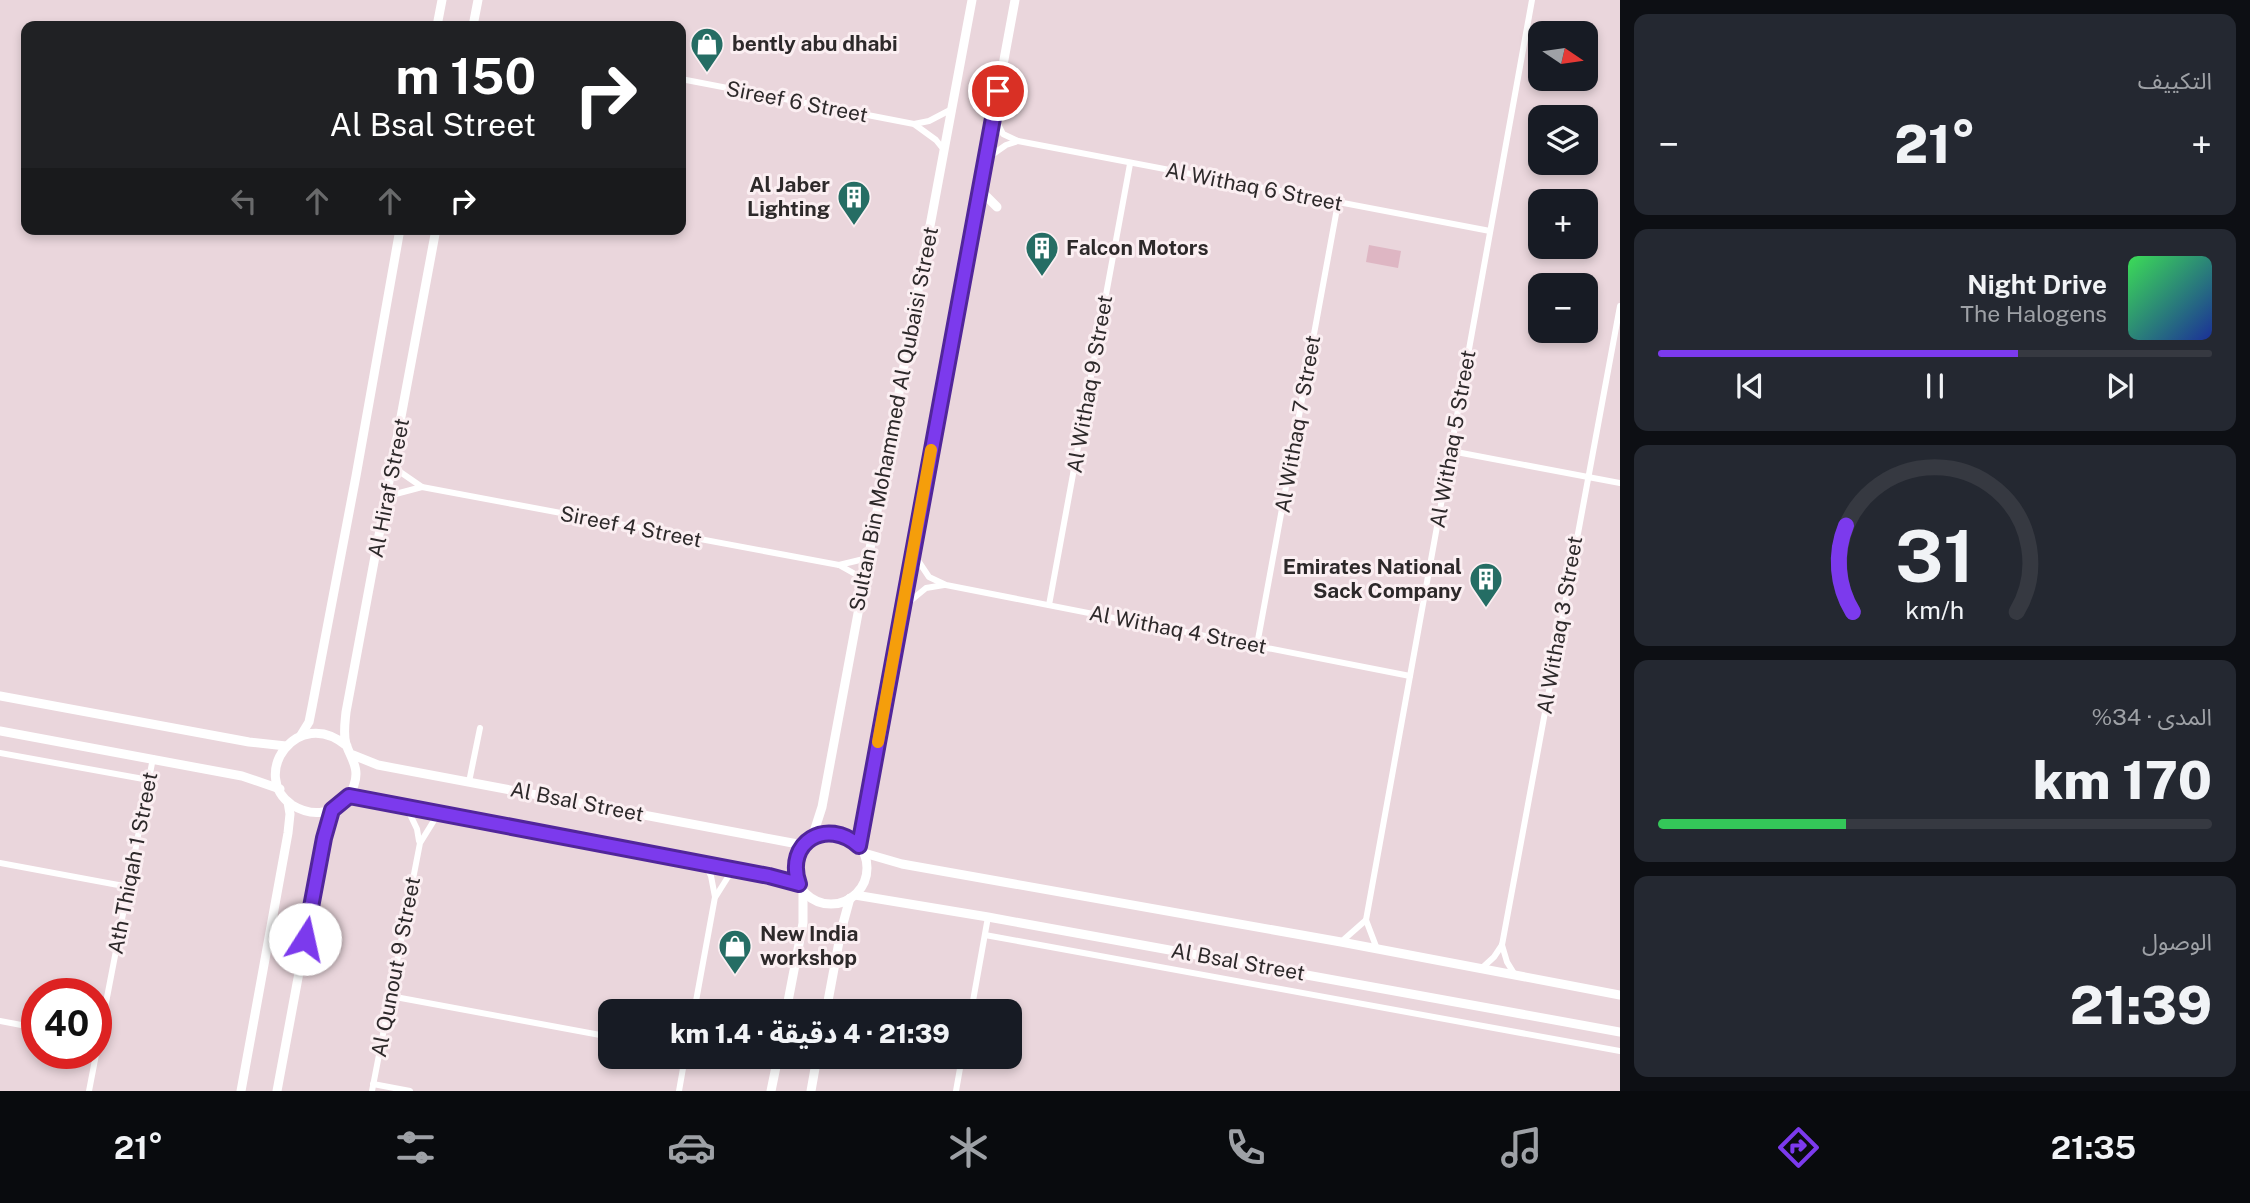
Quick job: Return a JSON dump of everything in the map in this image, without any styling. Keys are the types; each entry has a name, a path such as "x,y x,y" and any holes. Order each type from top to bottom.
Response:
{"street":[{"path":"438,21 442,0"},
{"path":"475,21 478,0"},
{"name":"Sultan Bin Mohammed Al Qubaisi Street","path":"812,838 822,807 972,0"},
{"name":"Sultan Bin Mohammed Al Qubaisi Street","path":"862,850 912,551 1015,0"},
{"name":"Al Withaq 5 Street","path":"1366,920 1532,0"},
{"name":"Sireef 6 Street","path":"686,80 914,124 936,140 944,150"},
{"path":"914,124 929,121 952,109"},
{"path":"993,114 1003,134 1018,141"},
{"path":"985,160 1006,145 1018,141"},
{"name":"Al Withaq 6 Street","path":"1018,141 1490,231"},
{"name":"Al Withaq 9 Street","path":"1049,605 1130,164"},
{"path":"979,190 997,207"},
{"name":"Al Withaq 7 Street","path":"1257,646 1338,203"},
{"name":"Al Hiraf Street","path":"301,735 309,722 312,707 399,235"},
{"name":"Al Hiraf Street","path":"347,746 344,730 346,712 435,235"},
{"name":"Al Withaq 3 Street","path":"1502,945 1620,306"},
{"path":"1451,451 1620,483"},
{"name":"Sireef 4 Street","path":"393,467 422,487 839,565 864,579"},
{"name":"Sireef 4 Street","path":"388,496 422,487"},
{"name":"Al Withaq 4 Street","path":"912,551 929,577 946,584 1410,676"},
{"name":"Sireef 4 Street","path":"839,565 868,558"},
{"path":"902,607 926,588 946,584"},
{"path":"0,696 249,742 286,746"},
{"path":"469,782 480,728"},
{"path":"0,731 242,776 280,789"},
{"path":"241,1091 288,833 288,802 280,789 276,771 281,754 286,746 301,735 313,732 326,733 347,746 353,755 356,776 349,796 332,810 320,813 309,812 288,802"},
{"path":"0,752 149,780"},
{"name":"Al Bsal Street","path":"353,755 378,765 803,845"},
{"name":"Ath Thiqah 1 Street","path":"110,978 153,758"},
{"name":"Al Bsal Street","path":"349,796 733,869 801,888"},
{"path":"407,808 420,843"},
{"path":"277,1091 324,838 332,810"},
{"name":"Al Qunout 9 Street","path":"372,1088 420,843 438,814"},
{"path":"788,999 803,923 801,888 795,865 803,845 824,832 837,832 849,837 862,850 866,873 864,882 853,896 841,930 828,999"},
{"name":"Al Bsal Street","path":"862,850 902,864 1377,948 1620,995"},
{"path":"0,863 129,887"},
{"path":"696,999 715,897 711,876 705,864"},
{"path":"715,897 733,869"},
{"path":"801,888 818,901 827,904 836,904 853,896"},
{"name":"Al Bsal Street","path":"853,896 988,917 1620,1032"},
{"path":"973,999 988,917"},
{"path":"1341,942 1366,920 1377,948"},
{"path":"985,934 1620,1051"},
{"path":"1482,968 1502,945"},
{"path":"1502,945 1507,962 1516,975"},
{"path":"390,996 598,1035"},
{"path":"0,1021 21,1025"},
{"name":"Ath Thiqah 1 Street","path":"89,1091 93,1069"},
{"path":"679,1091 683,1069"},
{"path":"771,1091 776,1069"},
{"path":"811,1091 815,1069"},
{"path":"956,1091 960,1069"},
{"path":"372,1088 410,1091"}],"shaded area":[{"path":"0,0 1620,0 1620,1091 0,1091"},
{"path":"1369,245 1401,251 1398,268 1366,262"}],"slow traffic":[{"path":"878,742 931,450"}],"place":[{"name":"bently abu dhabi","path":"707,74"},
{"name":"Al Jaber Lighting","path":"854,227"},
{"name":"Falcon Motors","path":"1042,278"},
{"name":"Emirates National Sack Company","path":"1486,609"},
{"name":"New India workshop","path":"735,976"}],"route":[{"path":"305,939 332,810 349,796 799,884 795,865 803,845 812,838 824,832 837,832 849,837 859,846 998,91"}]}
